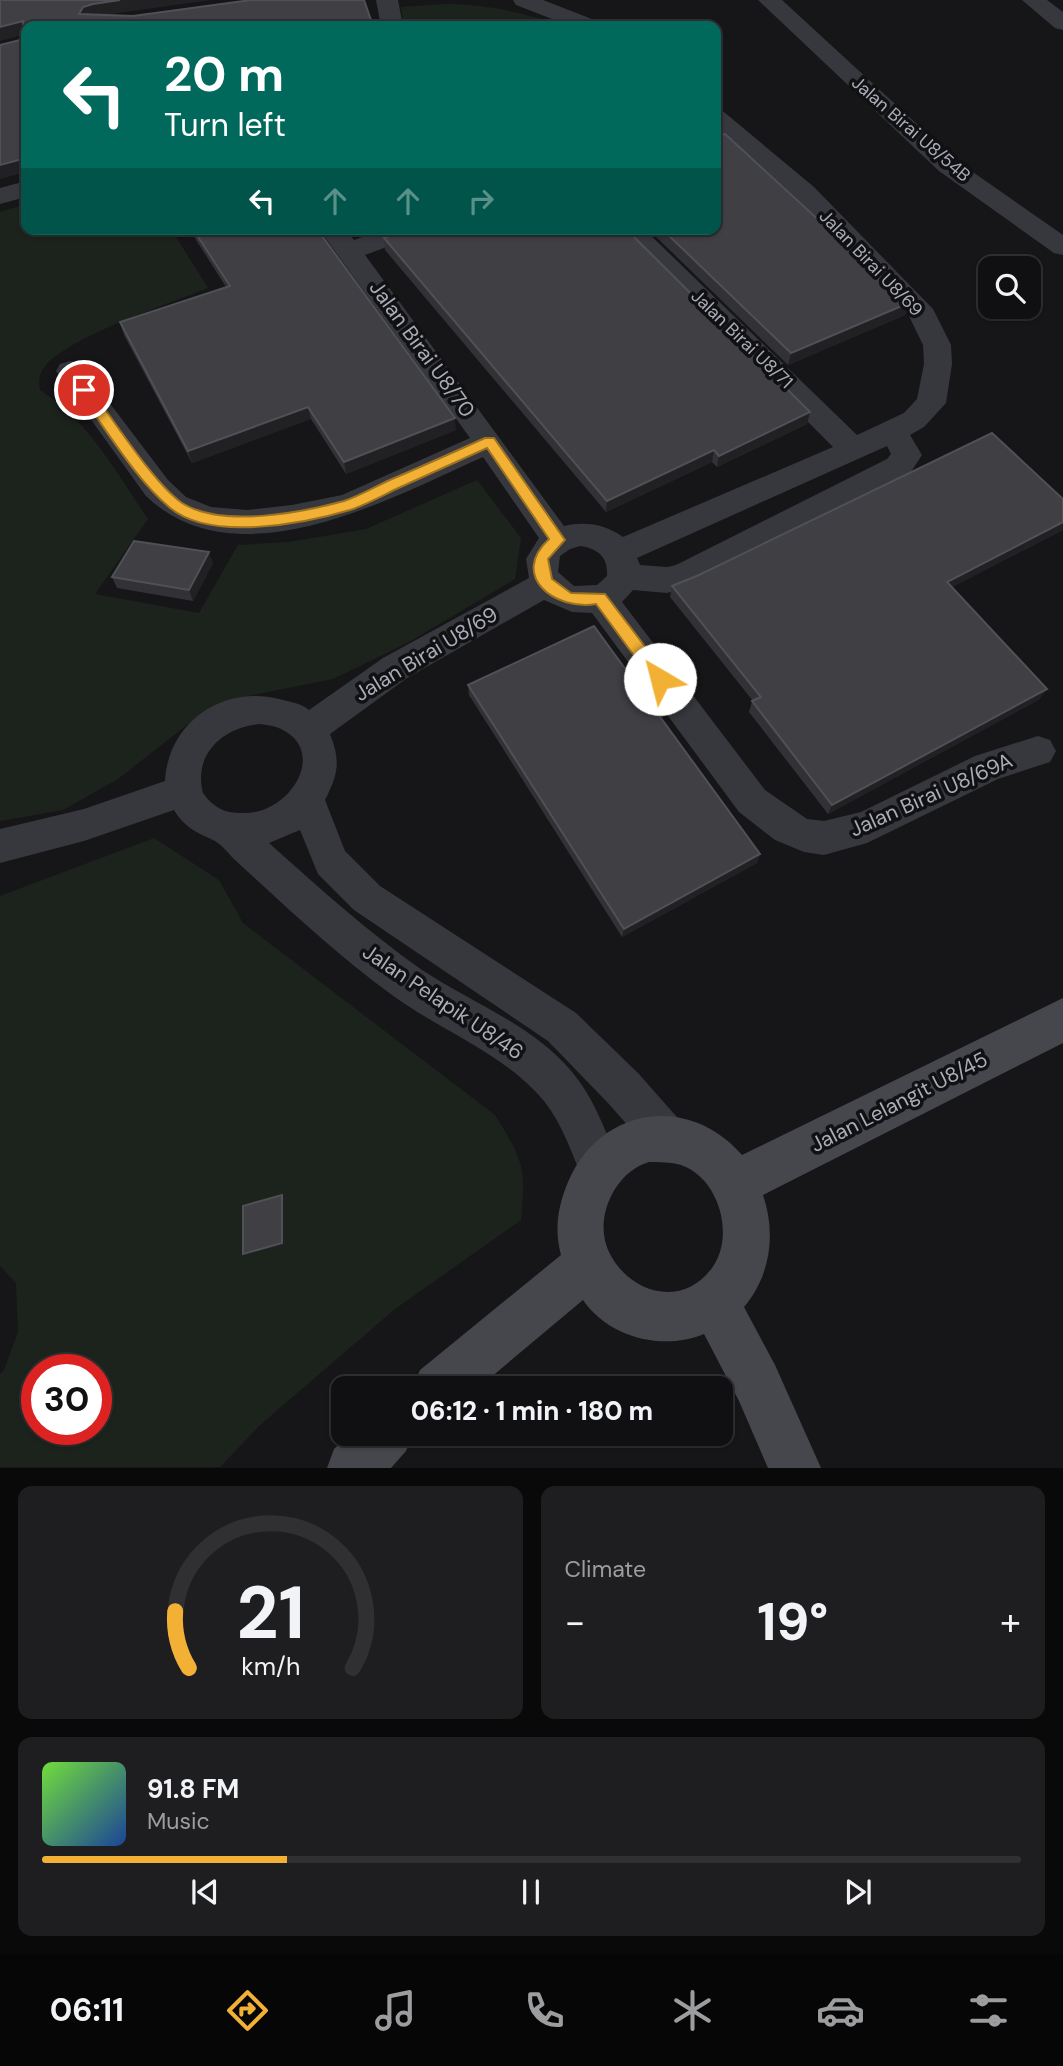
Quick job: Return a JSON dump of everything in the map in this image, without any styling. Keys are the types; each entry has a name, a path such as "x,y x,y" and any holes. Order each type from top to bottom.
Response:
{"street":[{"path":"387,0 391,21"},
{"path":"524,0 576,21"},
{"name":"Jalan Birai U8/54B","path":"769,0 948,166 1063,247"},
{"path":"1033,0 1063,23"},
{"name":"Jalan Birai U8/69","path":"614,575 914,420 931,403 938,354 931,329 919,309 805,193 721,121"},
{"path":"0,196 21,190"},
{"path":"341,240 372,235"},
{"name":"Jalan Birai U8/71","path":"635,235 854,450"},
{"name":"Jalan Birai U8/70","path":"341,240 557,540"},
{"path":"70,371 157,488 175,505 192,514 211,519 248,522 292,517 348,505 489,442"},
{"path":"614,575 610,542 596,535 572,535 557,540 544,552 541,559 542,576 556,593 584,600 614,575 667,580 685,575 898,467 907,455 893,430"},
{"name":"Jalan Birai U8/69A","path":"614,575 752,801 788,828 804,835 824,838 867,827 988,767 1038,751"},
{"name":"Jalan Birai U8/69","path":"309,730 395,668 547,583"},
{"path":"245,710 275,710 300,721 317,742 321,771 317,786 307,801 282,822 247,831 229,830 213,825 190,805 183,791 183,765 187,752 195,740 217,720 245,710"},
{"path":"0,846 84,825 183,791"},
{"name":"Jalan Pelapik U8/46","path":"307,801 331,862 367,898 562,1027 623,1088 668,1139"},
{"name":"Jalan Pelapik U8/46","path":"229,830 352,940 409,984 487,1030 541,1069 572,1106 599,1167"},
{"name":"Jalan Lelangit U8/45","path":"734,1184 1063,1020"},
{"path":"649,1139 687,1143 706,1153 722,1167 734,1184 744,1209 748,1236 743,1262 732,1285 715,1304 693,1315 668,1319 645,1315 622,1304 602,1286 589,1264 581,1238 580,1212 587,1187 599,1167 621,1148 649,1139"},
{"path":"453,1376 589,1264"},
{"path":"715,1304 757,1383 795,1468"},
{"path":"353,1468 375,1446"}],"shaded area":[{"path":"445,4 476,6 547,21 403,21 401,7"},
{"path":"21,206 21,235 175,235 208,288 99,331 60,353 40,374 40,390 87,432 148,519 95,594 199,613 238,545 289,542 366,529 477,480 521,538 515,579 409,642 333,679 238,698 187,725 118,779 63,810 0,821 0,212"},
{"path":"154,838 219,880 243,923 495,1115 512,1143 520,1164 523,1187 521,1220 395,1309 260,1425 220,1467 0,1467 0,1374 4,1370 18,1332 16,1283 0,1266 0,896"}],"building":[{"path":"0,0 120,0 83,7 79,14 133,16 251,0 364,0 371,21 21,21 0,27"},
{"path":"21,40 21,159 0,165 0,45"},
{"path":"725,134 909,303 791,353 668,235 721,235 721,136"},
{"path":"197,235 321,235 455,418 344,462 308,407 188,451 120,322 230,286"},
{"path":"392,235 632,235 810,412 719,456 714,450 607,501 384,238"},
{"path":"992,433 1063,499 1063,522 947,582 1047,689 832,805 752,701 761,697 672,586"},
{"path":"134,541 209,552 189,590 112,577"},
{"path":"594,626 760,854 624,929 468,685"},
{"path":"282,1195 282,1243 243,1254 243,1206"}],"route":[{"path":"84,390 157,488 175,505 192,514 211,519 248,522 292,517 348,505 489,442 557,540 544,552 541,559 542,576 551,589 577,600 600,598 660,679"}]}
